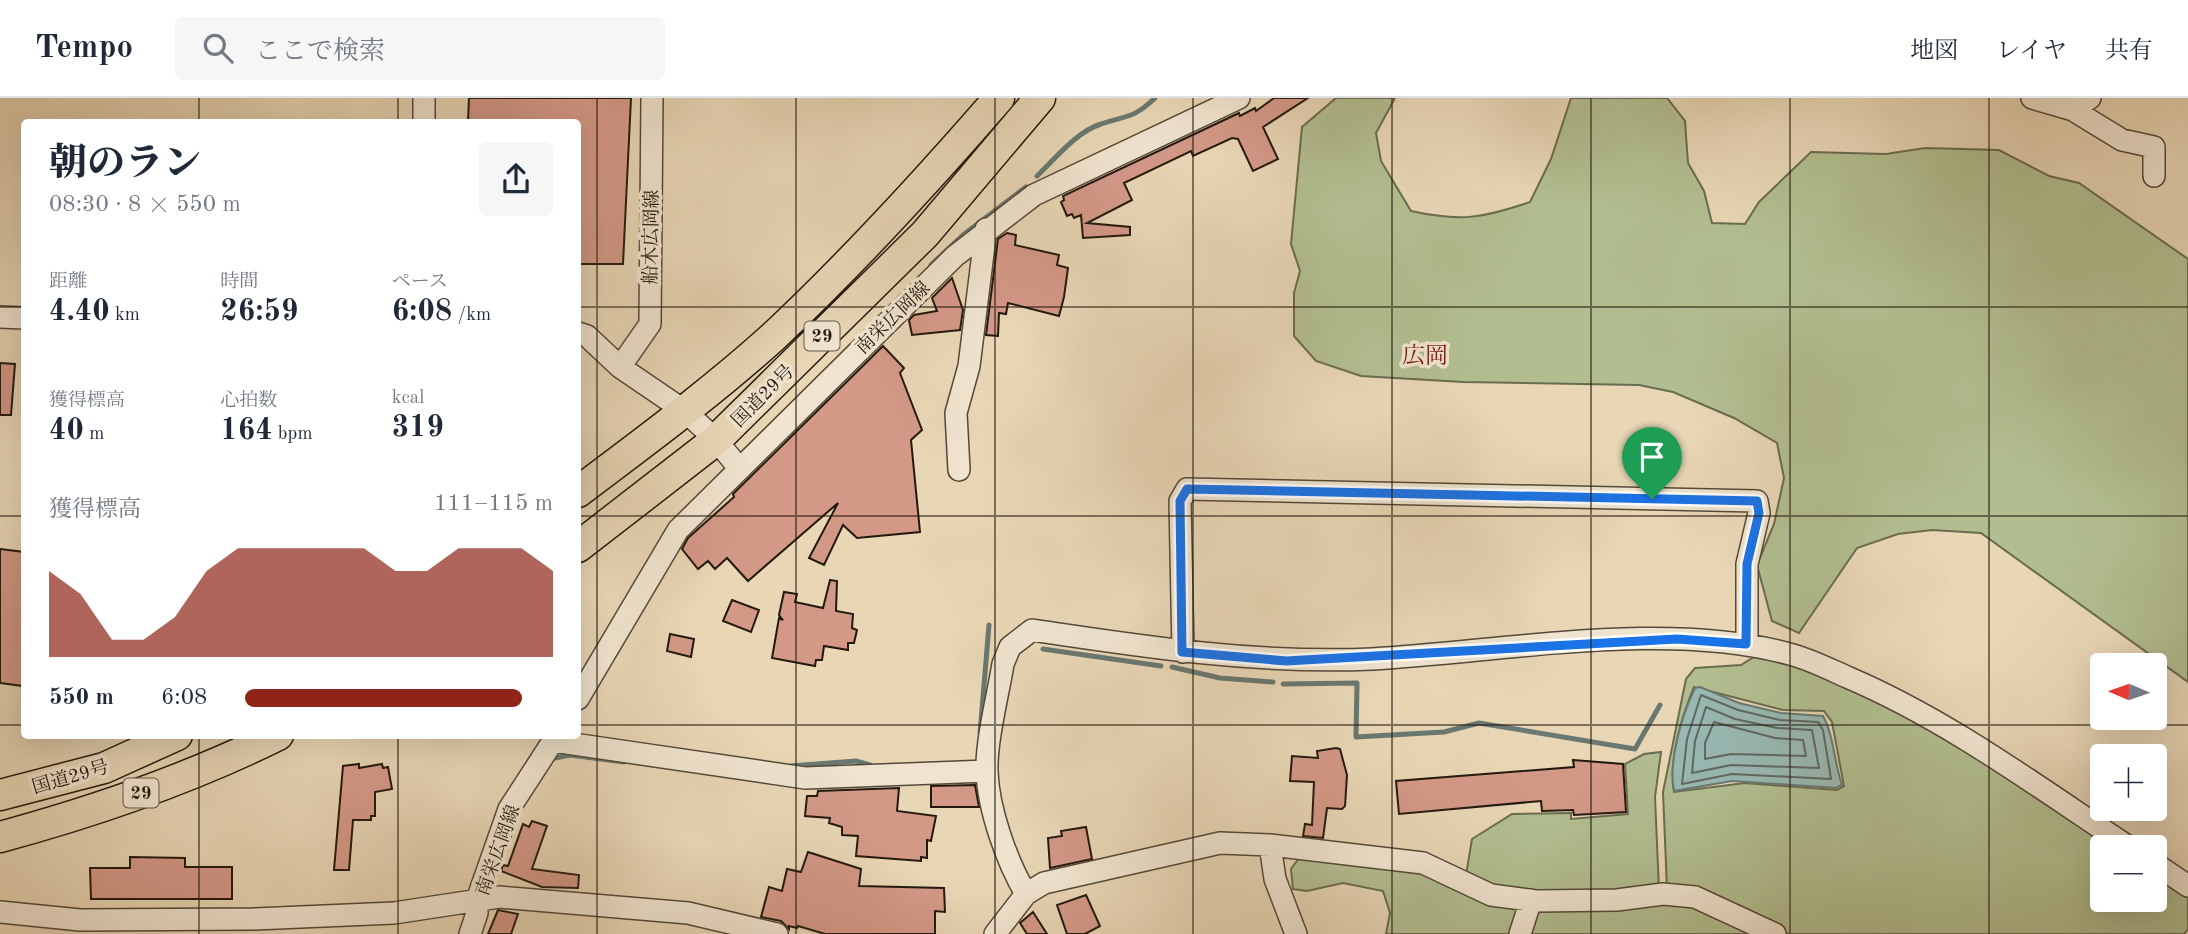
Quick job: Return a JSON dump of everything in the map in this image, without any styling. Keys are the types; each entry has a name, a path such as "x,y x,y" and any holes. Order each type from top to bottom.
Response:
{"highway":[{"name":"国道29号","path":"581,490 685,412 772,338 879,233 999,98"},
{"name":"国道29号","path":"581,545 716,440 925,234 1040,98"},
{"name":"国道29号","path":"0,795 104,768 168,739"},
{"name":"国道29号","path":"0,837 100,808 222,763 270,739"}],"street":[{"path":"424,119 425,98"},
{"name":"船木広岡線","path":"620,367 650,324 652,98"},
{"name":"南栄広岡線","path":"581,694 678,530 955,256 986,229 1034,195 1239,98"},
{"path":"2032,98 2082,104 2122,139 2154,147 2154,176"},
{"path":"959,470 956,413 969,366 986,229"},
{"path":"0,317 21,318"},
{"path":"581,334 587,336 620,367 685,412 716,440 740,468"},
{"path":"1182,652 1180,501 1187,489 1757,501 1759,513 1747,564 1746,644"},
{"path":"1026,894 1012,870 1001,840 987,771 1003,664 1010,647 1031,630 1182,652 1286,661 1677,639 1746,644 1795,655 1882,692 1992,756 2112,835"},
{"name":"南栄広岡線","path":"470,934 477,913 477,900 509,809 554,739"},
{"path":"561,739 805,778 987,771"},
{"path":"995,934 1026,894 1044,883 1220,843 1270,845 1423,863 1491,895 1531,900 1617,900 1663,894 1695,897 1775,934"},
{"path":"1270,845 1275,879 1296,934"},
{"path":"2167,872 2188,886"},
{"path":"0,912 80,920 254,919 394,913 499,897 688,914 777,934"},
{"path":"1520,934 1531,900"}],"green space":[{"path":"1336,98 1395,98 1376,133 1381,161 1411,211 1444,216 1485,215 1530,202 1551,159 1571,98 1667,98 1685,121 1688,163 1704,191 1712,223 1745,224 1759,202 1811,152 1886,154 1925,148 1999,150 2049,176 2079,183 2188,259 2188,682 2167,667 2167,653 2148,653 1981,533 1932,530 1898,534 1857,548 1799,633 1772,621 1757,565 1774,524 1784,478 1777,443 1734,418 1673,392 1639,385 1463,382 1361,376 1316,361 1294,336 1294,293 1300,271 1291,244 1302,127"},
{"path":"1760,653 1836,677 1949,740 2094,835 2090,835 2090,912 2167,912 2167,884 2188,898 2188,929 2184,934 1789,934 1726,904 1667,889 1663,792 1686,679 1695,668 1741,665","holes":["1694,687 1783,710 1824,711 1832,722 1844,786 1837,790 1745,783 1674,792 1675,752"]},
{"path":"1661,752 1655,797 1659,890 1512,893 1466,875 1472,839 1512,814 1571,813 1571,819 1628,814 1625,764 1644,754"},
{"path":"1299,858 1400,865 1527,905 1516,934 1386,934 1390,913 1383,891 1343,883 1307,891 1293,889 1291,869"},
{"path":"1683,901 1762,934 1523,934 1532,905"}],"water":[{"path":"1700,687 1739,703 1781,713 1823,716 1842,785 1836,788 1732,781 1674,791 1673,766 1677,738 1690,699 1695,688"}],"building":[{"path":"469,98 631,98 623,264 581,264 581,119 468,119"},
{"path":"1274,98 1308,98 1263,127 1278,159 1253,171 1238,139 1232,138 1193,156 1191,151 1124,183 1132,200 1087,223 1130,227 1130,235 1083,238 1081,215 1074,218 1072,214 1067,216 1061,202 1064,200 1063,196 1239,113 1240,116 1255,108 1256,111"},
{"path":"1007,233 1016,235 1015,245 1059,255 1057,265 1068,268 1064,297 1059,316 1008,303 1006,314 999,313 998,336 986,335 998,239"},
{"path":"952,278 963,310 960,330 912,335 909,320 914,315 937,311 932,298"},
{"path":"883,346 904,368 900,373 922,430 911,440 920,532 857,538 843,525 824,565 809,558 838,503 748,581 727,558 715,569 708,561 698,569 682,549 688,538 734,497 733,494"},
{"path":"0,363 15,364 11,415 0,415"},
{"path":"0,549 21,552 21,686 0,683"},
{"path":"830,580 837,581 836,611 853,614 852,628 857,630 854,643 848,643 848,650 824,646 822,660 816,660 815,666 772,658 779,618 783,620 779,615 784,592 797,594 795,602 823,608"},
{"path":"732,600 759,610 751,632 723,621"},
{"path":"670,634 694,639 691,657 667,651"},
{"path":"1340,749 1347,775 1345,806 1342,809 1327,808 1323,838 1303,836 1305,824 1312,825 1314,782 1290,781 1292,756 1318,758 1317,751"},
{"path":"1573,760 1623,764 1626,812 1574,815 1573,810 1542,811 1541,801 1399,814 1396,781 1574,767"},
{"path":"359,764 359,768 382,764 383,768 388,767 392,789 375,792 375,816 371,816 371,820 353,820 349,870 334,870 343,766"},
{"path":"975,785 979,807 931,807 931,786"},
{"path":"899,788 897,811 936,816 931,841 927,840 927,858 921,857 921,861 856,856 858,836 842,835 842,827 829,823 830,818 805,816 807,796 817,796 818,791"},
{"path":"532,821 547,826 532,869 579,875 578,888 542,887 501,871 503,865 508,866 523,824 529,827"},
{"path":"1086,827 1092,859 1050,868 1048,838 1062,836 1061,831"},
{"path":"808,852 861,869 859,886 944,888 945,912 935,911 935,934 825,934 798,926 789,926 789,929 781,921 761,917 769,887 782,891 787,869 801,872"},
{"path":"130,857 185,858 185,867 232,867 232,899 91,899 90,868 130,868"},
{"path":"1086,895 1100,926 1085,934 1067,934 1057,905"},
{"path":"498,910 518,914 511,934 488,934"},
{"path":"1033,912 1047,934 1027,934 1020,923"}],"waterway":[{"path":"1037,176 1083,133 1135,113 1155,98"},
{"path":"931,265 963,235 1026,187"},
{"path":"980,733 989,625"},
{"path":"1043,649 1161,666"},
{"path":"1172,667 1220,678 1273,682"},
{"path":"1283,684 1357,683 1356,737 1444,732 1479,723 1635,749 1660,705"},
{"path":"555,758 570,755 624,762"},
{"path":"790,766 856,761 870,765"}],"district":[{"name":"広岡","path":"1425,355"}],"route":[{"path":"1187,489 1652,499 1757,501 1759,513 1747,564 1746,644 1677,639 1583,643 1373,659 1286,661 1182,652 1180,501 1187,489"}]}
